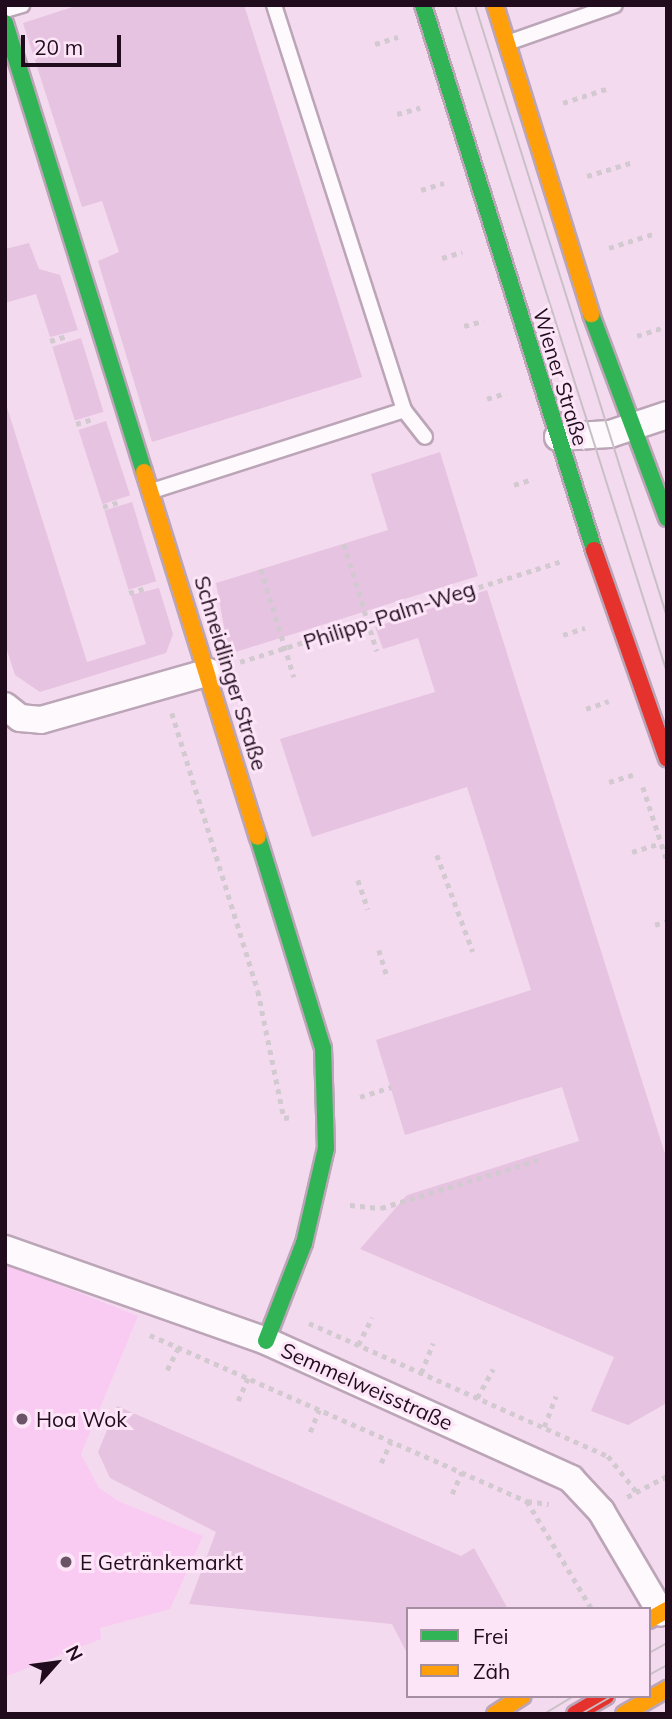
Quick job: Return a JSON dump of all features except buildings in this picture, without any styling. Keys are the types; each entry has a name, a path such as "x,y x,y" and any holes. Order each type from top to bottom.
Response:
{"main road":[{"name":"Wiener Straße","path":"424,5 558,437 667,759"},
{"path":"495,5 595,326 637,427 667,518"},
{"name":"Schneidlinger Straße","path":"5,23 209,672 323,1048 326,1148 315,1201 267,1341"},
{"path":"624,1714 667,1689"},
{"path":"495,1714 520,1698"},
{"path":"575,1714 603,1698"}],"street":[{"path":"558,437 637,427 667,415"},
{"path":"5,706 20,718 41,720 209,672"},
{"name":"Semmelweisstraße","path":"5,1249 267,1341 571,1479 601,1511 659,1614"}],"lane":[{"path":"5,10 22,5"},
{"path":"274,5 404,410 425,437"},
{"path":"505,44 615,5"},
{"path":"152,491 404,410"}],"path":[{"path":"376,44 405,35"},
{"path":"563,103 609,88"},
{"path":"397,114 428,106"},
{"path":"587,176 633,162"},
{"path":"421,190 451,181"},
{"path":"608,248 656,233"},
{"path":"442,258 472,249"},
{"path":"464,326 494,318"},
{"path":"637,336 667,326"},
{"path":"487,399 516,390"},
{"path":"514,485 543,476"},
{"path":"344,544 377,651"},
{"name":"Philipp-Palm-Weg","path":"209,672 569,558"},
{"path":"261,569 294,677"},
{"path":"563,635 591,626"},
{"path":"586,709 614,699"},
{"path":"610,782 638,773"},
{"path":"632,852 661,843"},
{"path":"437,855 473,952"},
{"path":"358,880 368,909"},
{"path":"655,925 667,921"},
{"path":"379,950 388,979"},
{"path":"315,1201 381,1208 534,1159"},
{"path":"279,1310 608,1456 638,1492"},
{"path":"358,1345 372,1317"},
{"path":"141,1331 527,1501 591,1607"},
{"path":"421,1373 433,1343"},
{"path":"167,1370 178,1348"},
{"path":"477,1398 493,1369"},
{"path":"238,1401 248,1378"},
{"path":"544,1427 556,1396"},
{"path":"310,1432 320,1410"},
{"path":"382,1463 391,1442"},
{"path":"452,1494 462,1472"}],"shaded area":[{"path":"79,5 244,5 362,377 152,442 98,261 119,252 102,201 82,207 23,23"},
{"path":"29,243 39,269 60,275 78,330 50,337 36,294 5,303 5,249"},
{"path":"81,338 104,412 75,420 52,347"},
{"path":"5,401 87,662 146,644 131,595 159,588 173,634 166,653 40,692 15,675 5,644"},
{"path":"106,421 130,495 103,504 78,430"},
{"path":"440,452 478,576 229,654 216,583 388,530 371,474"},
{"path":"132,502 156,581 129,590 104,510"},
{"path":"487,590 667,1160 667,1403 628,1425 591,1411 614,1357 360,1249 407,1195 579,1141 562,1087 405,1135 376,1040 531,990 484,840 467,787 312,837 280,739 435,692 418,638 383,649 375,627"},
{"path":"5,1264 138,1316 81,1454 99,1488 118,1501 203,1536 170,1609 100,1628 101,1639 5,1677"},
{"path":"117,1406 461,1556 474,1548 507,1607 406,1607 406,1651 392,1624 189,1604 216,1532 110,1478 98,1452"}],"tram line":[{"path":"455,5 667,673"},
{"path":"475,5 667,617"},
{"path":"651,1652 667,1643"},
{"path":"651,1674 667,1665"},
{"path":"544,1714 571,1698"},
{"path":"581,1714 609,1698"}],"traffic: fast":[{"path":"423,5 594,550"},
{"path":"5,23 144,472"},
{"path":"591,314 667,518"},
{"path":"258,837 323,1048 326,1148 304,1243 266,1341"}],"traffic: slow":[{"path":"495,5 591,314"},
{"path":"144,472 258,837"},
{"path":"651,1619 667,1610"},
{"path":"624,1714 667,1689"},
{"path":"495,1714 520,1698"}],"traffic: jam":[{"path":"594,550 667,759"},
{"path":"575,1714 603,1698"}],"place":[{"name":"Hoa Wok","path":"22,1419"},
{"name":"E Getränkemarkt","path":"66,1562"}]}
